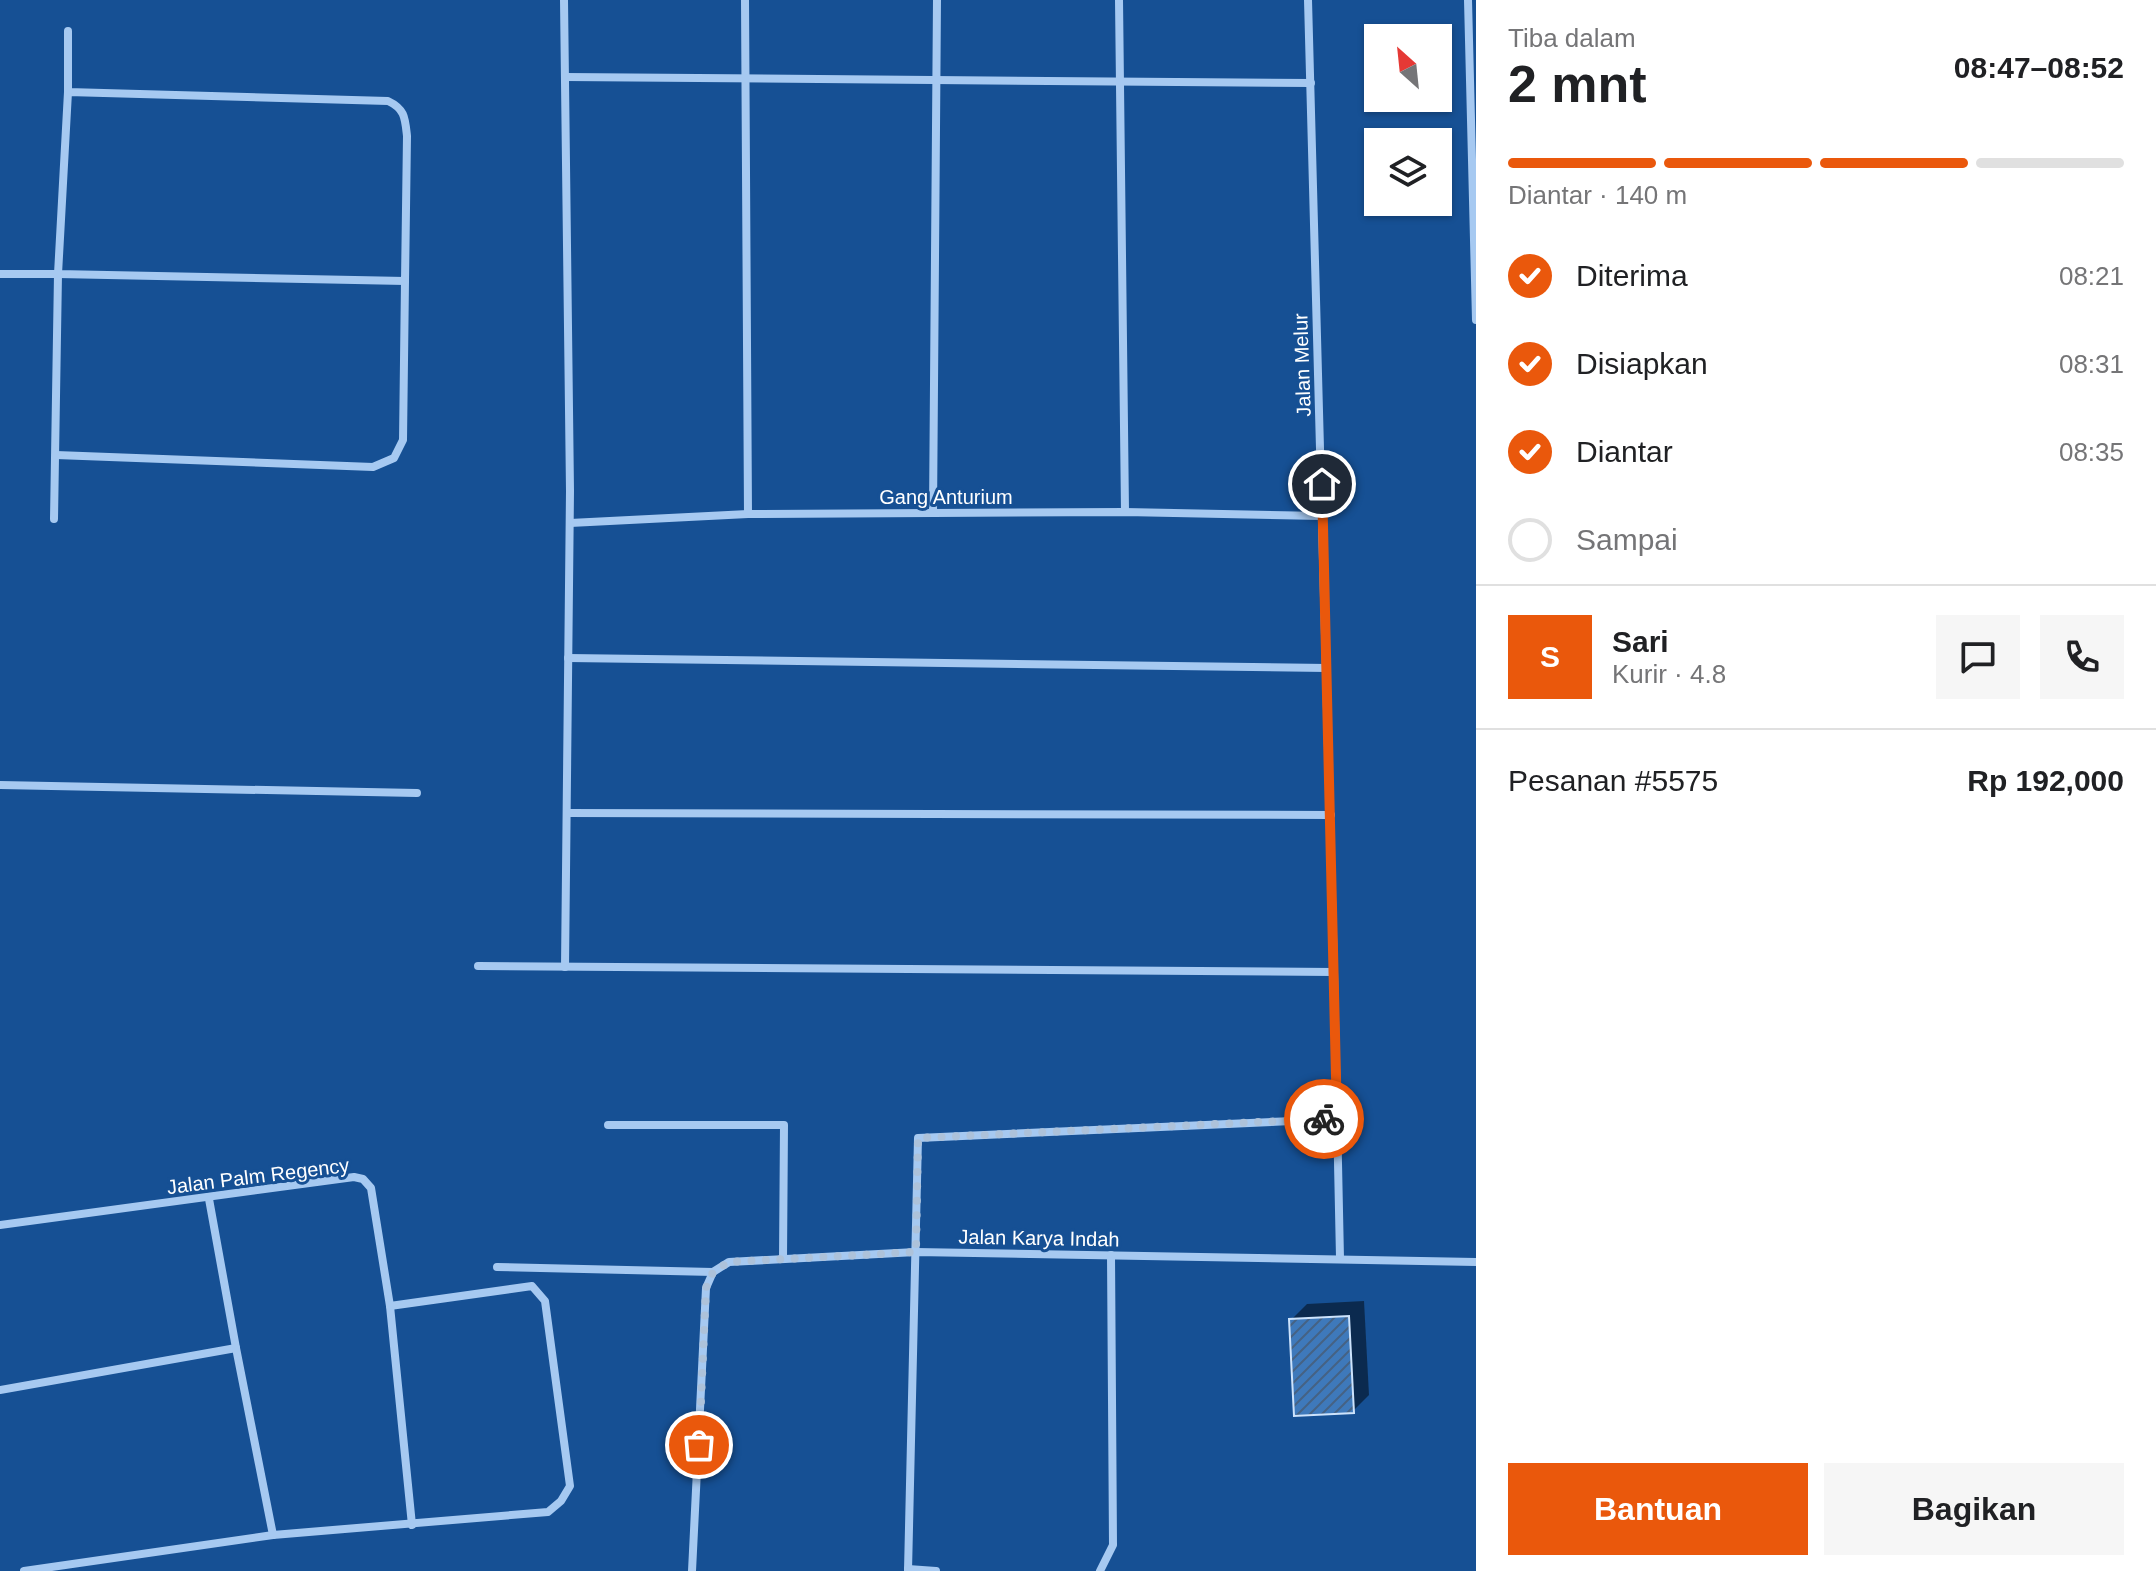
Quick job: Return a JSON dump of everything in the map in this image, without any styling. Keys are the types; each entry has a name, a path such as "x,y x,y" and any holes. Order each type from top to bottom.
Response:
{"street":[{"path":"564,0 570,523 565,967"},
{"path":"745,0 748,514"},
{"path":"933,513 937,0"},
{"path":"1119,0 1125,512"},
{"name":"Jalan Melur","path":"1308,0 1340,1258"},
{"path":"1468,0 1476,320"},
{"path":"54,519 58,274 68,92 68,31"},
{"path":"565,77 1311,83"},
{"path":"56,455 373,467 394,458 403,440 407,136 405,114 399,106 388,101 68,92"},
{"path":"0,274 405,281"},
{"name":"Gang Anturium","path":"570,523 748,514 1125,512 1323,516"},
{"path":"568,658 1327,668"},
{"path":"0,785 417,793"},
{"path":"567,813 1331,815"},
{"path":"478,966 1334,972"},
{"path":"936,1571 908,1570 918,1138 1337,1119"},
{"path":"608,1125 784,1125 783,1259"},
{"name":"Jalan Palm Regency","path":"0,1225 354,1177 363,1179 371,1188 390,1306 412,1525"},
{"path":"209,1199 273,1535"},
{"name":"Jalan Karya Indah","path":"497,1267 713,1272 729,1262 916,1252 1476,1262"},
{"path":"1100,1571 1113,1545 1111,1255"},
{"path":"692,1571 706,1288 713,1272"},
{"path":"24,1571 273,1535 548,1512 561,1501 570,1486 545,1301 532,1286 390,1306"},
{"path":"0,1390 236,1348"}],"building":[{"path":"1349,1316 1354,1413 1294,1416 1289,1319"}],"way so far":[{"path":"699,1445 706,1288 713,1272 729,1262 916,1252 918,1138 1324,1119"}],"route":[{"path":"1322,484 1337,1119 1324,1119"}]}
